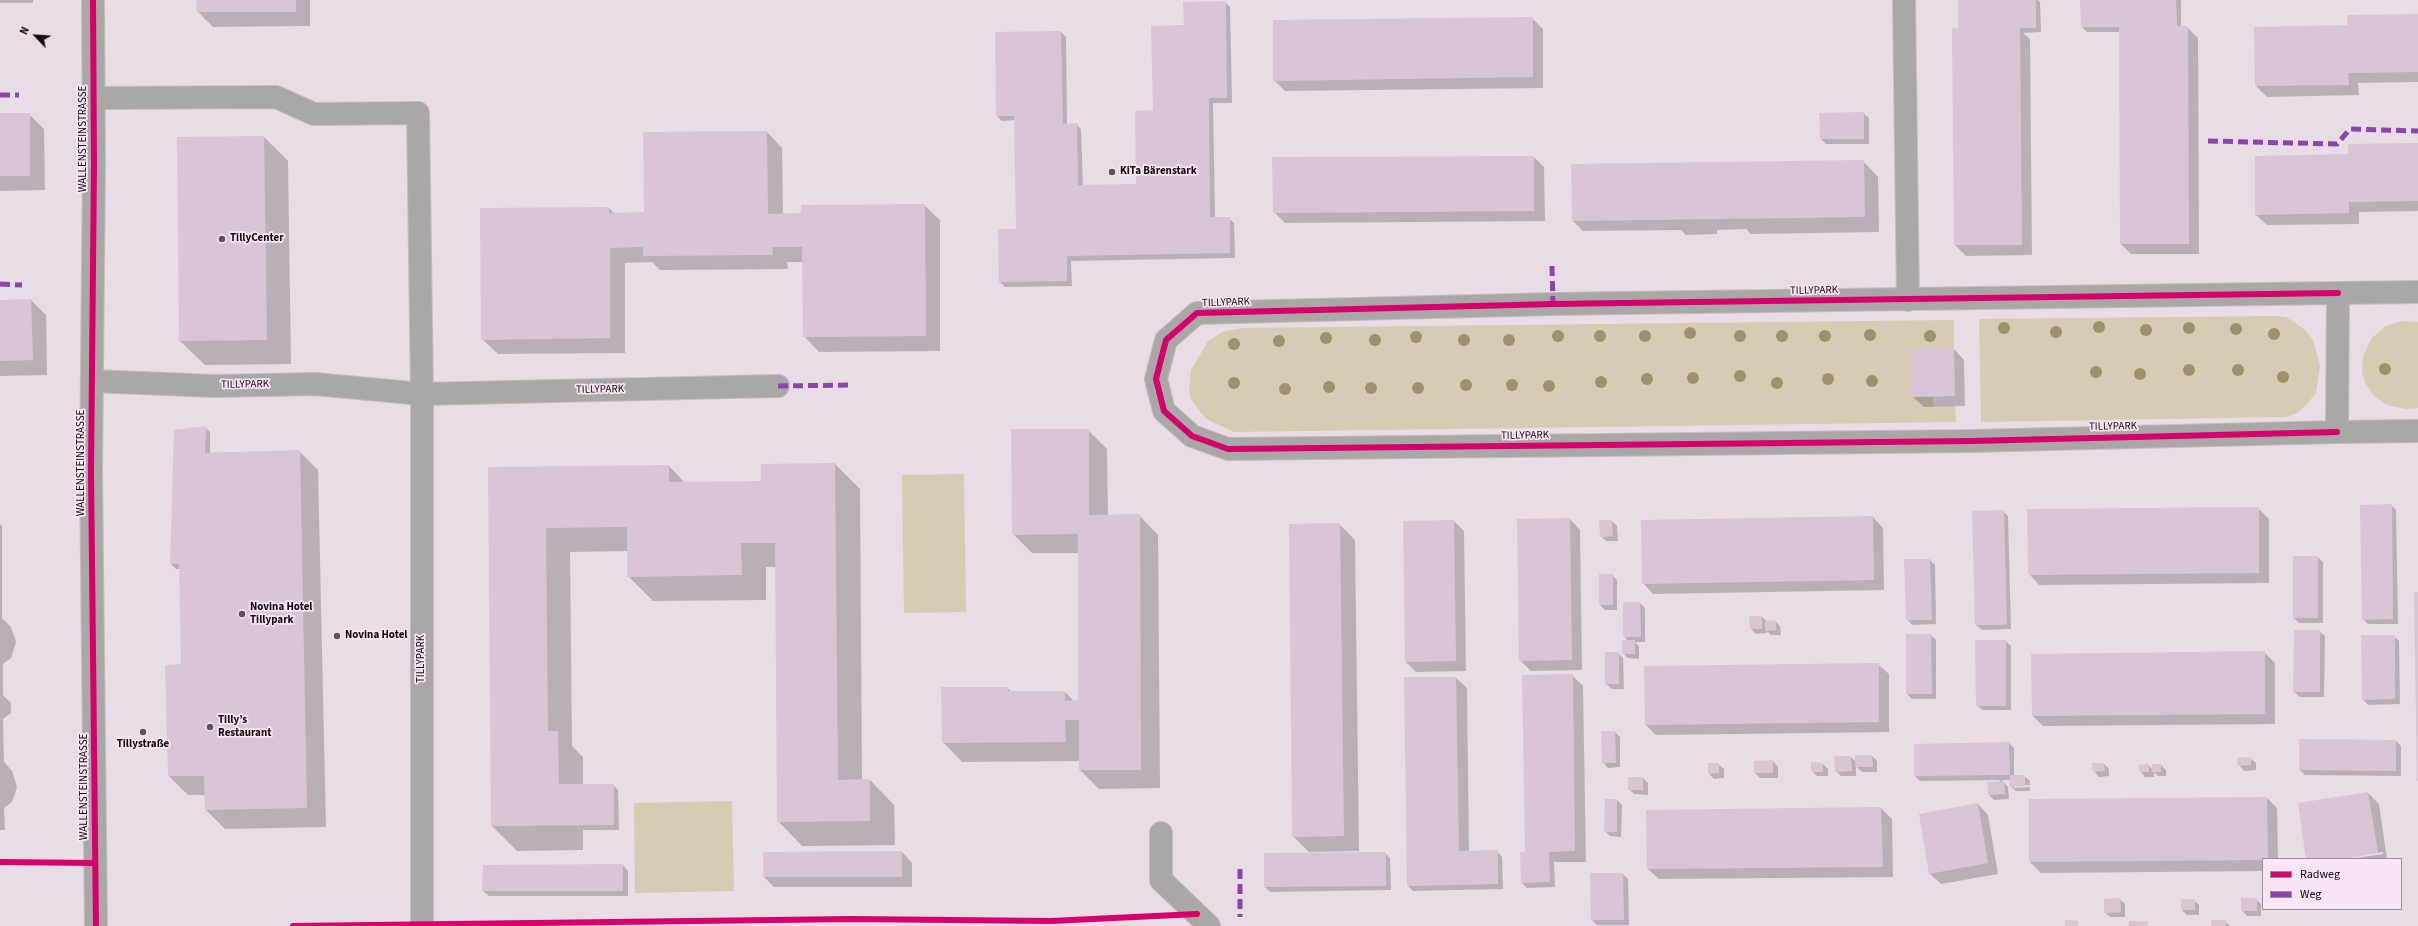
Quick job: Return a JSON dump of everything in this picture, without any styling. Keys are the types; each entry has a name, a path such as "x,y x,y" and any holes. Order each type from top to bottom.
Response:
{"street":[{"name":"WALLENSTEINSTRASSE","path":"93,0 94,98 92,382 96,926"},
{"path":"1904,0 1908,300"},
{"name":"TILLYPARK","path":"94,98 276,97 314,114 418,113 422,394 422,924"},
{"name":"TILLYPARK","path":"2418,292 1553,304 1196,313 1166,340 1156,379 1164,411 1192,436 1228,449 1972,441 2337,432 2418,432"},
{"path":"2337,432 2338,293"},
{"name":"TILLYPARK","path":"92,382 215,386 315,384 422,394 778,386"},
{"path":"1161,833 1161,880 1209,926"}],"shaded area":[{"path":"2286,317 2305,330 2313,340 2320,365 2316,393 2297,413 2286,417 1981,422 1979,319"},
{"path":"1954,320 1954,348 1912,349 1912,397 1933,397 1934,407 1955,406 1956,422 1234,432 1206,419 1192,401 1189,392 1191,370 1208,341 1224,331 1245,328"},
{"path":"2401,321 2418,322 2418,408 2406,409 2387,405 2374,396 2365,382 2362,372 2363,357 2371,339 2386,326"},
{"path":"964,474 966,612 904,613 902,475"},
{"path":"732,801 734,891 635,893 634,803"}],"building":[{"path":"196,0 296,0 296,12 197,12"},
{"path":"1958,0 2036,0 2036,28 2020,28 2022,245 1954,245 1952,28 1958,28"},
{"path":"2080,0 2176,0 2177,26 2188,26 2189,244 2120,244 2119,27 2081,27"},
{"path":"1226,1 1227,98 1209,98 1210,217 1230,217 1230,253 1067,256 1067,281 999,282 998,229 1016,229 1014,116 996,116 995,32 1061,31 1063,124 1077,123 1078,185 1136,184 1135,111 1153,110 1151,26 1184,25 1183,2"},
{"path":"2418,14 2418,72 2348,73 2349,85 2255,86 2254,27 2347,25 2347,15"},
{"path":"1533,17 1533,77 1273,81 1273,20"},
{"path":"1864,112 1864,139 1820,139 1819,113"},
{"path":"0,113 30,113 30,176 0,176"},
{"path":"767,131 768,214 801,213 801,205 925,204 926,336 803,337 802,247 772,247 773,255 643,256 643,247 610,248 610,338 481,340 480,208 609,207 609,213 644,212 643,132"},
{"name":"TillyCenter","path":"264,136 267,340 179,341 177,137"},
{"path":"2418,143 2418,201 2349,202 2349,213 2255,215 2255,156 2348,154 2348,144"},
{"path":"1534,156 1534,211 1273,213 1272,157"},
{"path":"1864,160 1865,217 1572,221 1571,164"},
{"path":"31,299 33,360 0,361 0,300"},
{"path":"1954,348 1955,396 1912,397 1912,349"},
{"name":"Novina Hotel Tillypark","path":"206,426 205,453 300,450 307,808 205,810 204,776 168,776 165,665 181,664 179,564 170,564 174,430"},
{"path":"1011,429 1089,429 1089,515 1140,514 1141,770 1079,770 1079,720 1065,720 1066,742 942,743 941,687 1008,687 1008,691 1065,691 1065,701 1078,700 1078,534 1012,535"},
{"path":"835,463 838,780 870,779 870,821 777,822 775,543 741,543 742,575 627,577 627,527 546,528 548,731 558,731 559,784 614,784 614,825 491,826 488,467 669,465 669,482 761,481 761,464"},
{"path":"2392,504 2393,619 2362,620 2360,505"},
{"path":"2259,507 2259,573 2028,575 2027,509"},
{"path":"2004,510 2007,625 1975,625 1972,511"},
{"path":"1873,516 1874,580 1642,584 1641,520"},
{"path":"1570,518 1572,660 1519,661 1517,519"},
{"path":"1454,520 1456,661 1405,662 1403,521"},
{"path":"1599,520 1612,520 1613,536 1600,537"},
{"path":"1340,523 1344,836 1292,837 1289,524"},
{"path":"2293,556 2318,556 2318,618 2293,618"},
{"path":"1904,559 1930,559 1932,620 1906,620"},
{"path":"1599,574 1613,574 1613,605 1599,605"},
{"path":"2414,592 2418,592 2418,781 2417,781"},
{"path":"1623,602 1640,602 1641,637 1623,637"},
{"path":"1749,616 1762,616 1762,629 1750,629"},
{"path":"1776,620 1776,630 1765,631 1765,621"},
{"path":"2294,630 2320,630 2320,692 2293,692"},
{"path":"1906,634 1931,634 1932,694 1906,694"},
{"path":"2361,635 2395,635 2395,699 2362,700"},
{"path":"1622,640 1635,640 1635,654 1622,654"},
{"path":"1975,640 2006,640 2006,706 1976,706"},
{"path":"2265,651 2265,714 2032,716 2031,654"},
{"path":"1605,652 1619,652 1619,684 1605,684"},
{"path":"1879,663 1879,722 1645,725 1644,666"},
{"path":"1573,674 1575,851 1549,852 1550,882 1521,883 1520,852 1525,852 1522,675"},
{"path":"1404,677 1456,677 1459,851 1498,850 1498,884 1407,886"},
{"path":"1601,731 1615,731 1616,763 1602,763"},
{"path":"2299,739 2396,740 2396,771 2299,770"},
{"path":"2009,742 2010,775 1914,776 1914,744"},
{"path":"1855,755 1872,755 1873,767 1855,767"},
{"path":"1834,756 1851,756 1852,771 1835,772"},
{"path":"2251,757 2251,765 2238,766 2237,758"},
{"path":"1773,760 1773,773 1754,773 1754,761"},
{"path":"1811,762 1823,763 1823,772 1811,772"},
{"path":"1708,763 1719,763 1719,773 1708,774"},
{"path":"2092,763 2104,763 2105,771 2093,772"},
{"path":"2149,764 2149,772 2139,772 2139,765"},
{"path":"2152,764 2161,764 2161,772 2152,772"},
{"path":"2010,775 2025,775 2025,786 2009,787"},
{"path":"1628,777 1643,777 1643,790 1628,790"},
{"path":"2004,781 2005,794 1988,795 1987,782"},
{"path":"2368,792 2378,853 2350,858 2306,858 2298,803"},
{"path":"2267,797 2268,858 2262,858 2262,860 2029,862 2029,799"},
{"path":"1605,799 1617,799 1617,832 1604,832"},
{"path":"1978,803 1988,863 1929,874 1919,814"},
{"path":"1881,807 1883,867 1647,869 1646,810"},
{"path":"902,851 902,877 763,877 763,852"},
{"path":"1386,852 1386,886 1264,887 1264,853"},
{"path":"623,864 623,891 482,891 483,865"},
{"path":"1590,873 1623,873 1624,920 1591,920"},
{"path":"2120,898 2121,912 2104,913 2104,899"},
{"path":"2241,898 2257,898 2257,911 2241,911"},
{"path":"2181,899 2195,899 2195,910 2181,910"},
{"path":"2065,920 2078,921 2078,926 2065,926"},
{"path":"2211,920 2226,920 2226,926 2211,926"},
{"path":"2129,921 2148,921 2148,926 2129,926"}],"marked path":[{"path":"0,95 19,95"},
{"path":"2208,141 2337,144 2350,129 2418,131"},
{"path":"1552,266 1553,304"},
{"path":"0,284 22,285"},
{"path":"778,386 852,385"},
{"path":"1240,869 1240,917"}],"cycle path":[{"path":"93,0 94,164 91,471 96,926"},
{"path":"2337,432 1972,441 1228,449 1192,436 1164,411 1156,379 1166,340 1197,313 1553,304 2338,293"},
{"path":"0,862 95,863"},
{"path":"293,926 852,919 1051,921 1197,914"}],"place":[{"name":"KiTa Bärenstark","path":"1112,172"},
{"name":"TillyCenter","path":"222,239"},
{"name":"Novina Hotel Tillypark","path":"242,614"},
{"name":"Novina Hotel","path":"337,636"},
{"name":"Tilly’s Restaurant","path":"210,727"},
{"name":"Tillystraße","path":"143,732"}]}
